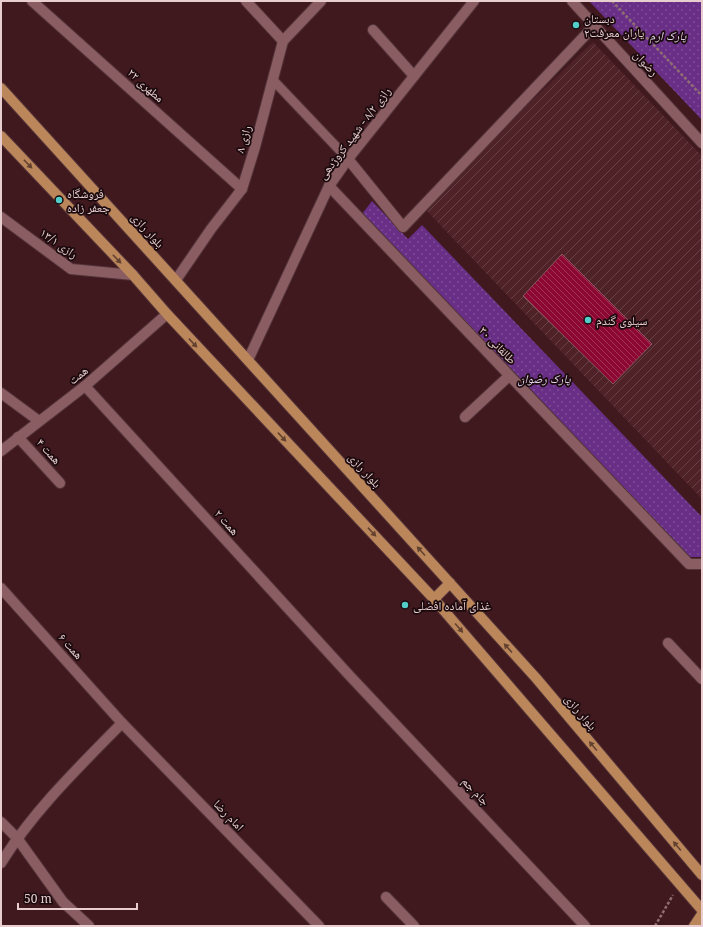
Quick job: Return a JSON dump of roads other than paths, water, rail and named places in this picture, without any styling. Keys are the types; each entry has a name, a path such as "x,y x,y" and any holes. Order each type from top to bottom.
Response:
{"main road":[{"name":"بلوار رازی","path":"1,88 536,678 702,875"},
{"path":"1,136 133,274 167,314 434,598 702,910"},
{"path":"434,598 450,583"},
{"path":"694,926 702,914"}],"street":[{"name":"مطهری ۲۲","path":"32,1 242,189"},
{"path":"246,1 282,41 321,1"},
{"name":"رازی ۸/۲ - شهید کروژدهی","path":"248,360 329,186 348,159 474,1"},
{"name":"رضوان","path":"572,1 702,143"},
{"path":"348,159 403,227 594,26"},
{"path":"373,30 414,76"},
{"name":"رازی ۸","path":"176,280 211,229 242,189 255,147 282,41"},
{"name":"طالقانی ۳۰","path":"329,186 689,564 702,564"},
{"name":"رازی ۱۳/۱","path":"1,217 72,269 133,274"},
{"name":"همت","path":"1,451 85,386 167,314"},
{"path":"465,417 509,376"},
{"name":"همت ۲","path":"85,386 349,675"},
{"path":"1,393 39,421"},
{"name":"همت ۴","path":"18,437 60,483"},
{"name":"همت ۶","path":"1,588 122,722"},
{"path":"668,643 702,679"},
{"name":"جام جم","path":"349,675 585,926"},
{"path":"1,863 17,838 52,795 122,722"},
{"name":"امام رضا","path":"122,722 319,926"},
{"path":"1,822 17,838 63,902 90,926"},
{"path":"386,897 414,926"}],"lane":[{"path":"273,80 348,159"}],"place":[{"name":"دبستان یاران معرفت۲","path":"576,25"},
{"name":"فروشگاه جعفر زاده","path":"59,200"},
{"name":"سیلوی گندم","path":"588,320"},
{"name":"غذای آماده افضلی","path":"405,605"}],"park label":[{"name":"پارک ارم","path":"668,35"},
{"name":"پارک رضوان","path":"544,378"}]}
